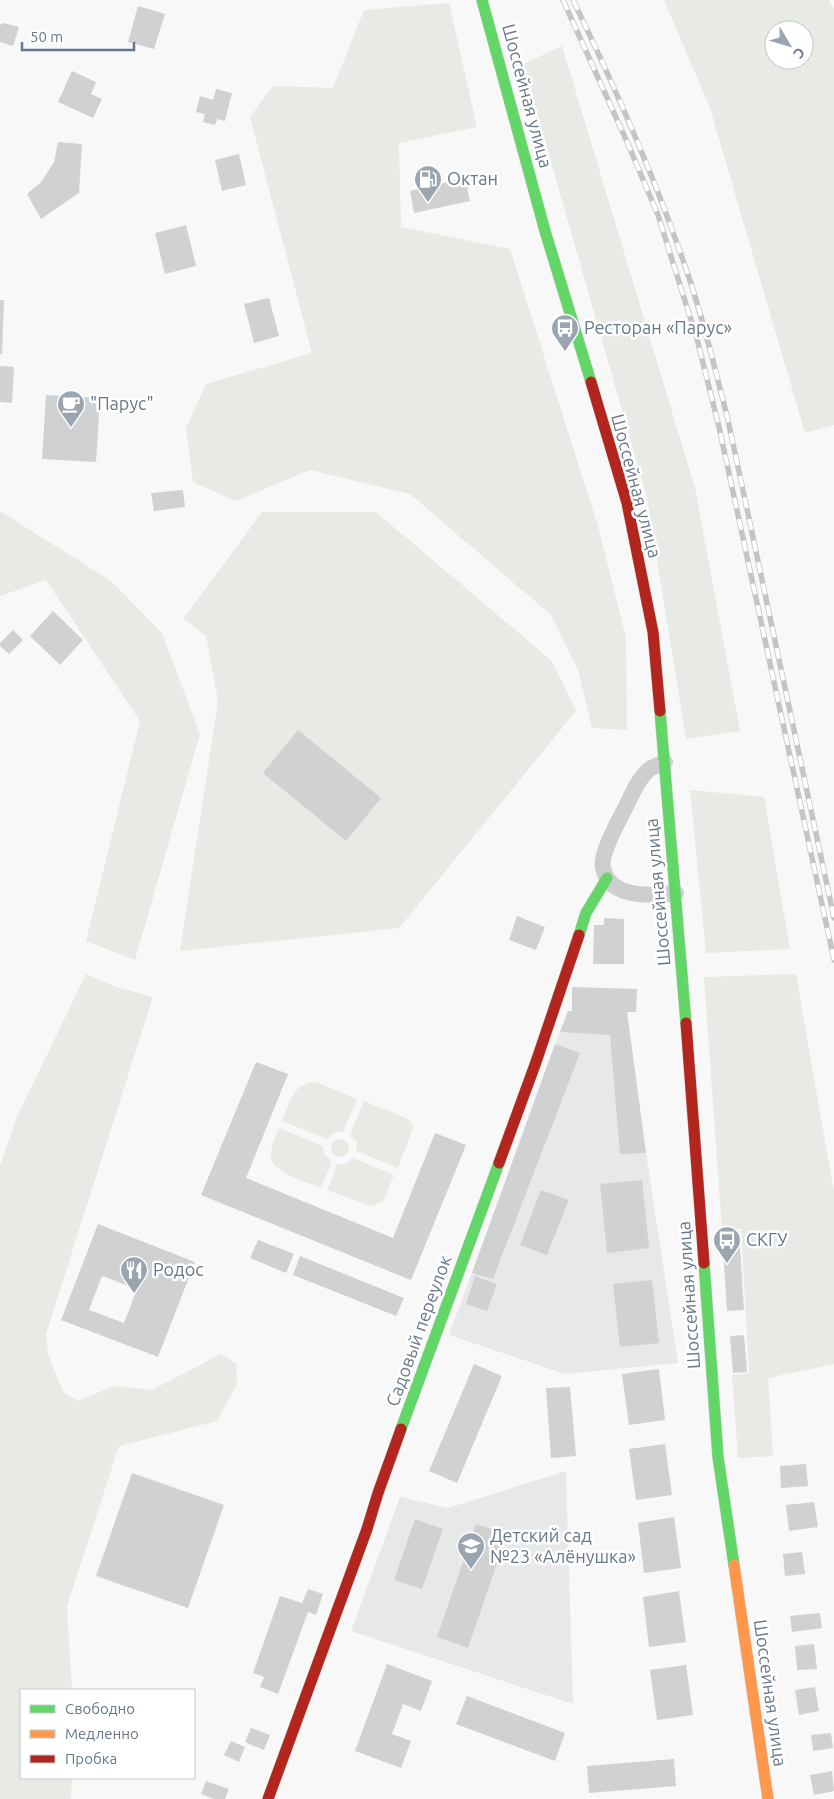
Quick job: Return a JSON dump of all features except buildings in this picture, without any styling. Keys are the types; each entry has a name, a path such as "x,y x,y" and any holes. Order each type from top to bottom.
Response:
{"main road":[{"name":"Шоссейная улица","path":"482,0 545,231 627,503 653,632 676,893 718,1457 768,1799"},
{"name":"Садовый переулок","path":"268,1799 536,1062 586,913 606,878"}],"street":[{"path":"665,762 650,769 639,782 617,823 602,866 606,878 617,887 632,893 658,895 676,893"}],"shaded area":[{"path":"664,0 829,0 834,9 834,425 805,433 710,108"},
{"path":"449,3 477,127 399,143 401,227 510,249 597,523 626,638 627,730 592,728 578,670 551,615 410,494 310,470 236,501 193,482 186,428 206,384 312,353 250,117 273,86 333,88 364,10"},
{"path":"562,46 695,488 740,731 686,739 647,498 523,64"},
{"path":"0,511 111,581 162,633 200,734 135,960 86,941 140,721 46,580 0,596"},
{"path":"262,512 376,512 552,661 576,711 399,928 180,951 218,701 206,636 183,619"},
{"path":"690,790 764,797 790,949 706,953"},
{"path":"86,974 116,987 153,997 46,1334 48,1354 63,1392 78,1401 114,1386 152,1390 221,1354 236,1364 237,1384 217,1421 119,1446 67,1606 72,1689 20,1689 20,1779 72,1779 71,1799 0,1799 0,1166 16,1119"},
{"path":"796,974 834,1193 834,1364 768,1378 773,1456 738,1458 732,1375 749,1373 741,1229 722,1230 704,977"},
{"path":"568,1011 627,1012 678,1363 565,1374 449,1335"},
{"path":"316,1082 357,1099 343,1132 336,1132 327,1139 282,1121 290,1101 297,1090 308,1083"},
{"path":"364,1101 406,1118 412,1123 413,1128 398,1168 356,1151 357,1142 350,1135"},
{"path":"279,1128 323,1146 325,1155 332,1162 321,1188 290,1176 276,1167 271,1155"},
{"path":"340,1139 348,1144 349,1148 344,1156 340,1157 332,1152 331,1148 336,1140"},
{"path":"353,1158 394,1175 383,1201 371,1206 327,1190 337,1164 346,1164"},
{"name":"Детский сад №23 «Алёнушка»","path":"566,1471 573,1704 351,1631 400,1497 448,1508"}],"railway":[{"path":"563,0 658,215 697,339 719,427 834,960"},
{"path":"573,0 619,98 647,165 673,232 703,324 728,420 834,918"}],"traffic: fast":[{"path":"482,0 545,231 591,382"},
{"path":"660,711 686,1023"},
{"path":"579,935 586,913 607,878"},
{"path":"401,1429 499,1163"},
{"path":"704,1263 718,1457 734,1565"}],"traffic: slow":[{"path":"734,1565 768,1799"}],"traffic: jam":[{"path":"591,382 627,503 653,632 660,711"},
{"path":"499,1163 579,935"},
{"path":"686,1023 704,1263"},
{"path":"268,1799 367,1529 401,1429"}],"place":[{"name":"Октан","path":"428,203"},
{"name":"Ресторан «Парус»","path":"565,352"},
{"name":"\"Парус\"","path":"71,428"},
{"name":"СКГУ","path":"727,1264"},
{"name":"Родос","path":"134,1294"},
{"name":"Детский сад №23 «Алёнушка»","path":"471,1570"}]}
